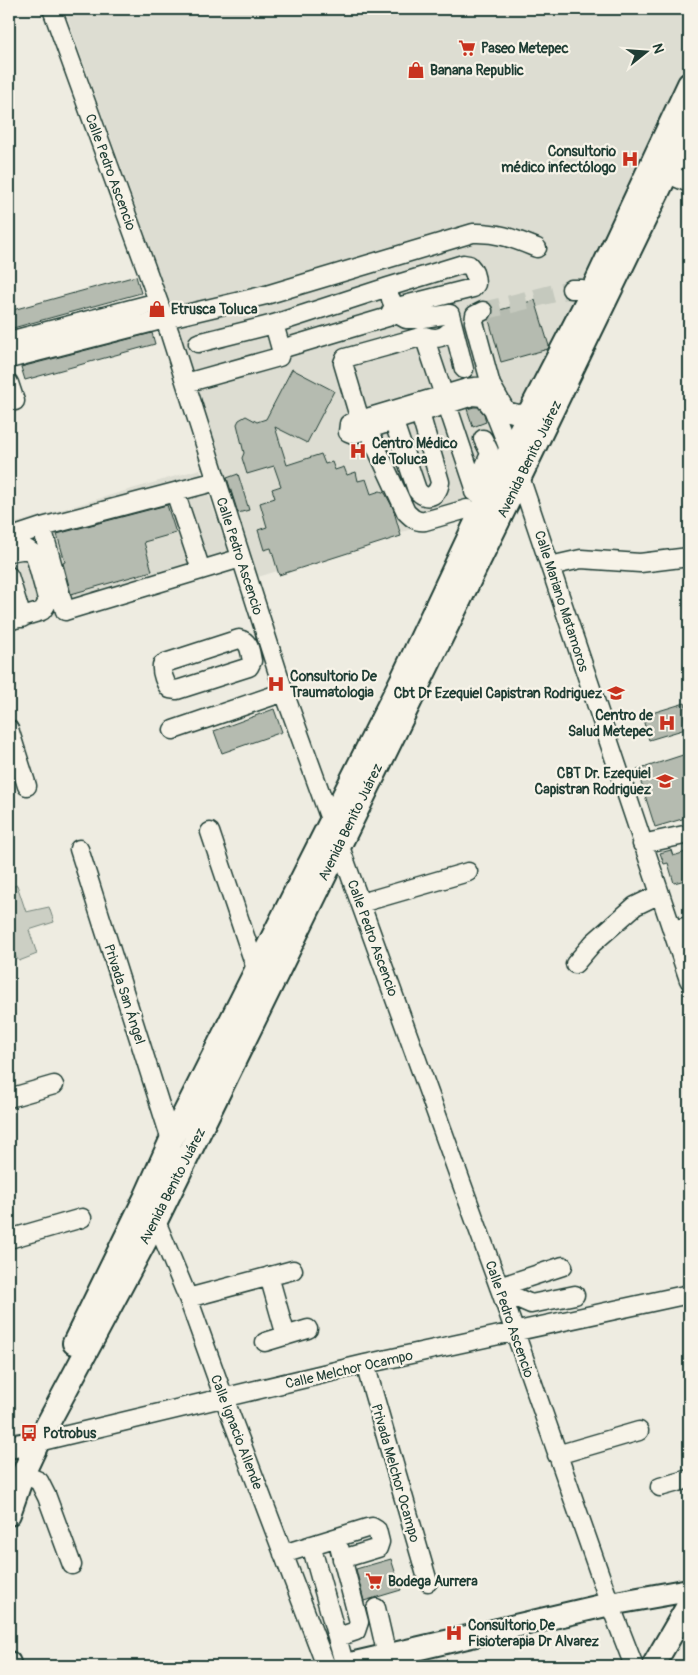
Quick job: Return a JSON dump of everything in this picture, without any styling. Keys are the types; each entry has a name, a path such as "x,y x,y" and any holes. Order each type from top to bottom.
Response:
{"main road":[{"name":"Avenida Benito Juárez","path":"23,1444 32,1438 78,1335 172,1140 331,822 474,511 530,413 581,291 689,84"},
{"name":"Avenida Benito Juárez","path":"9,1514 23,1474 23,1444 156,1221 689,128"},
{"path":"343,1666 610,1604 689,1590"},
{"path":"653,1666 689,1604"}],"street":[{"name":"Calle Pedro Ascencio","path":"52,9 165,319 284,692 515,1332 610,1604 634,1666"},
{"path":"668,174 689,183"},
{"path":"9,359 266,295 473,233 489,232 503,235 537,248"},
{"path":"198,343 274,324 467,264 472,268 476,281 473,288 393,308 388,317 281,349"},
{"path":"388,287 393,308 397,314 406,319 451,321"},
{"path":"9,341 158,302"},
{"path":"483,311 475,315 474,322 491,385 506,411 517,414 530,413"},
{"path":"475,330 460,316 451,321 442,337 437,339 424,336 347,356 344,360 364,425 406,512 418,522 474,511 475,488 488,456 483,439"},
{"path":"443,392 462,360 451,321"},
{"path":"186,383 279,357 281,349 274,324"},
{"path":"424,336 475,488"},
{"path":"9,383 15,402"},
{"path":"364,425 419,408 443,392 491,385"},
{"name":"Calle Mariano Matamoros","path":"443,392 483,397 493,409 520,477 689,980"},
{"path":"392,416 416,490 427,497 435,495 439,490 440,482 419,408"},
{"path":"10,542 42,527 217,481"},
{"path":"175,492 201,570"},
{"path":"42,527 65,611"},
{"path":"9,631 23,620 42,610 46,605 47,599 35,555 27,549 10,542"},
{"path":"550,566 581,559 640,563 689,557"},
{"path":"23,620 65,611 241,558"},
{"path":"9,576 23,620"},
{"path":"239,639 246,641 250,651 252,663 249,667 176,690 167,687 162,665 170,660 239,639"},
{"path":"250,651 269,645"},
{"path":"173,730 284,692"},
{"path":"9,729 26,786"},
{"path":"210,832 256,969"},
{"path":"642,844 689,834"},
{"name":"Privada San Ángel","path":"78,849 172,1140"},
{"path":"361,903 468,872"},
{"path":"575,964 593,943 635,906 660,894"},
{"path":"672,930 689,926"},
{"path":"9,1098 54,1085"},
{"name":"Calle Ignacio Allende","path":"145,1198 188,1298 326,1666"},
{"path":"9,1239 82,1218"},
{"path":"500,1291 563,1266"},
{"path":"188,1298 293,1270"},
{"path":"269,1276 286,1336"},
{"path":"500,1291 531,1304 575,1295"},
{"name":"Calle Melchor Ocampo","path":"23,1444 365,1364 689,1294"},
{"path":"265,1342 308,1329"},
{"name":"Privada Melchor Ocampo","path":"365,1364 428,1582"},
{"path":"557,1454 639,1431"},
{"path":"23,1474 39,1481 47,1497 72,1565"},
{"path":"660,1487 689,1479"},
{"path":"283,1554 367,1528 377,1530 380,1542 378,1548 342,1559"},
{"path":"336,1538 360,1622 356,1631 338,1637"},
{"path":"311,1545 338,1637 343,1666"},
{"path":"376,1608 387,1656"}],"shaded area":[{"path":"64,9 689,9 689,55 550,350 469,511 255,578 197,390 133,200"},
{"path":"200,469 233,566 9,628 9,525"},
{"path":"17,885 26,912 49,907 54,922 29,930 37,954 19,961 11,946 8,926 9,888"}],"building":[{"path":"136,276 141,293 13,328 9,311"},
{"path":"535,300 549,346 548,349 501,362 489,320 493,312"},
{"path":"152,333 155,344 25,380 21,367"},
{"path":"292,369 334,391 307,443 275,427 287,465 321,454 325,464 332,462 335,470 344,467 347,475 356,472 358,481 366,479 371,494 380,491 385,493 393,508 401,536 279,575 271,548 264,550 258,530 267,527 260,503 275,498 272,489 281,486 274,466 247,474 242,458 244,453 237,424 239,420 246,416 257,422 266,419"},
{"path":"478,407 484,414 486,422 473,427 467,409"},
{"path":"238,474 249,510 238,513 227,478"},
{"path":"167,505 176,533 144,542 152,571 71,594 57,534"},
{"name":"Centro de Salud Metepec","path":"685,703 689,728 649,740 642,716"},
{"path":"274,709 282,732 222,753 214,731"},
{"name":"CBT Dr. Ezequiel Capistran Rodriguez","path":"689,753 689,817 655,827 637,770"},
{"path":"671,850 673,856 689,851 689,879 674,883 668,863 664,864 660,853"},
{"name":"Bodega Aurrera","path":"391,1559 401,1590 364,1601 356,1569"}],"tunnel":[{"path":"483,311 571,289"}],"place":[{"name":"Paseo Metepec","path":"467,48"},
{"name":"Banana Republic","path":"416,70"},
{"name":"Consultorio médico infectólogo","path":"630,159"},
{"name":"Etrusca Toluca","path":"157,309"},
{"name":"Centro Médico de Toluca","path":"358,451"},
{"name":"Consultorio De Traumatologia","path":"276,684"},
{"name":"Cbt Dr Ezequiel Capistran Rodriguez","path":"616,693"},
{"name":"Centro de Salud Metepec","path":"667,723"},
{"name":"CBT Dr. Ezequiel Capistran Rodriguez","path":"665,781"},
{"name":"Potrobus","path":"29,1433"},
{"name":"Bodega Aurrera","path":"374,1581"},
{"name":"Consultorio De Fisioterapia Dr Alvarez","path":"454,1633"}]}
